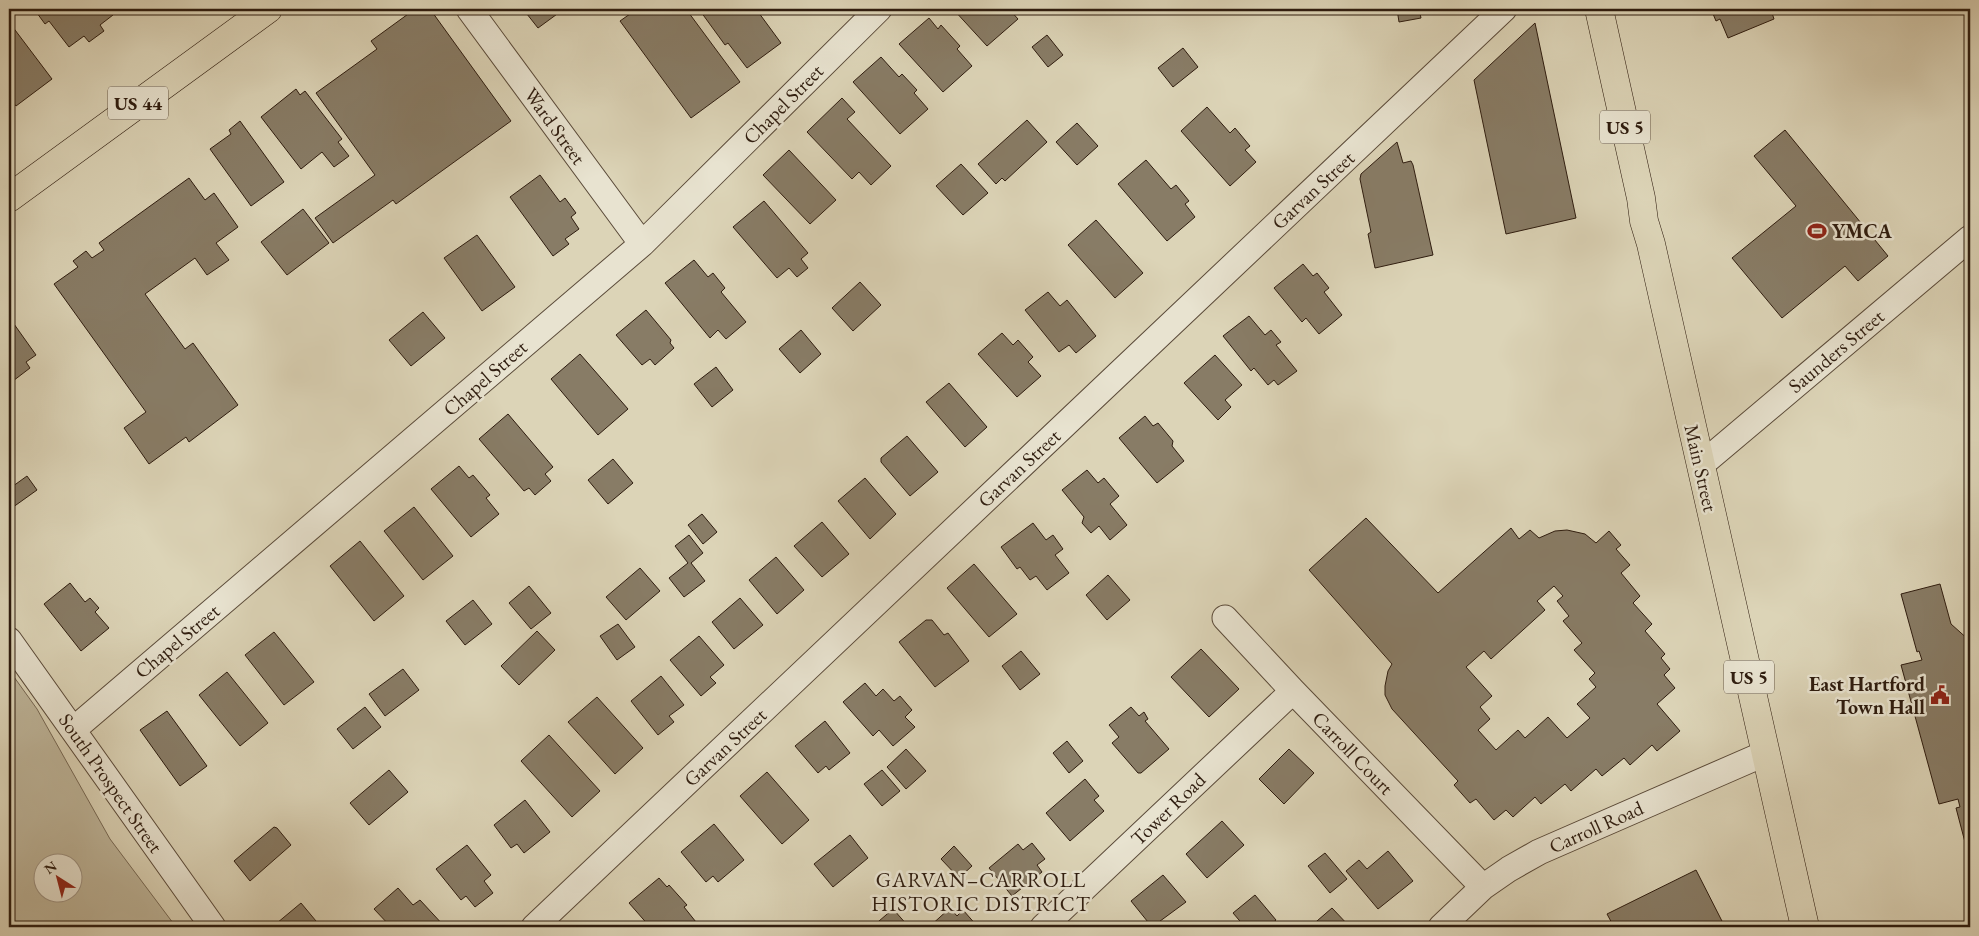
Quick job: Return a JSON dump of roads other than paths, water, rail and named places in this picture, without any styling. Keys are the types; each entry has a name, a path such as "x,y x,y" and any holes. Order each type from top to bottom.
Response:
{"main road":[{"name":"US 44","path":"9,198 268,9"},
{"name":"Main Street","path":"1598,9 1641,198 1644,221 1652,244 1804,927"}],"street":[{"name":"Ward Street","path":"469,9 642,244"},
{"name":"Chapel Street","path":"73,730 642,244 880,9"},
{"name":"Garvan Street","path":"534,927 1504,9"},
{"name":"Saunders Street","path":"1701,465 1970,238"},
{"name":"Carroll Court","path":"1225,618 1483,888"},
{"name":"South Prospect Street","path":"9,640 213,927"},
{"name":"Tower Road","path":"1043,927 1293,691"},
{"name":"Carroll Road","path":"1442,927 1483,888 1509,869 1539,852 1766,752"}],"place":[{"name":"YMCA","path":"1817,231"},
{"name":"East Hartford Town Hall","path":"1940,695"}],"district":[{"name":"GARVAN–CARROLL HISTORIC DISTRICT","path":"981,891"}]}
